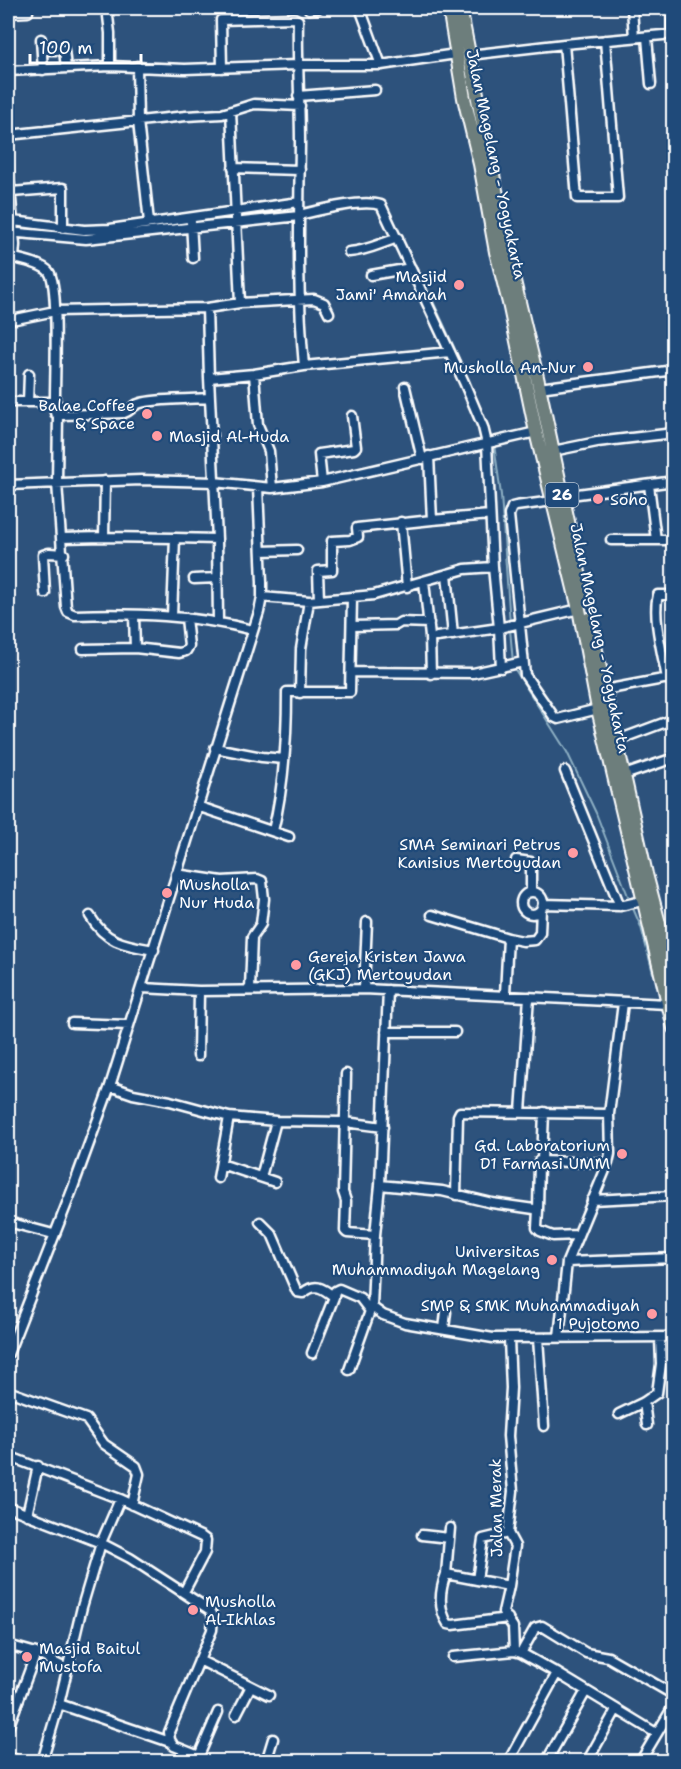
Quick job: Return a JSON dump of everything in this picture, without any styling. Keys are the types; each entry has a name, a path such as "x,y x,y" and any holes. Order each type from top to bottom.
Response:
{"highway":[{"name":"Jalan Magelang - Yogyakarta","path":"448,8 462,55 553,451 558,498 598,709 641,875 670,975 666,1000 674,1029"},
{"name":"Jalan Magelang - Yogyakarta","path":"459,8 464,98 480,164 496,252 536,432 558,498 624,775 641,875 640,902 670,975"}],"street":[{"path":"107,8 110,66"},
{"path":"360,8 381,65"},
{"path":"632,8 634,37"},
{"path":"8,70 110,66 185,69 381,65 673,34 672,8"},
{"path":"8,13 28,12"},
{"path":"222,68 221,20 294,18 298,20 299,300 304,366"},
{"path":"647,37 651,84"},
{"path":"41,39 43,70"},
{"path":"564,44 577,198 618,198 605,40"},
{"path":"42,50 64,50 66,68"},
{"path":"137,66 138,121 149,222"},
{"path":"298,96 375,90"},
{"path":"8,135 222,114 255,104 300,106"},
{"path":"231,111 240,303"},
{"path":"233,168 300,170"},
{"path":"8,171 14,258 44,269 50,275 54,310 55,411 58,415 57,483 68,612 75,615 172,616 218,621 253,630"},
{"path":"11,192 63,188 63,228"},
{"path":"12,228 86,239 190,223 339,206 377,204 384,209 448,352 492,443 490,515 493,567 525,675 554,717 558,719 598,709"},
{"path":"236,217 299,211"},
{"path":"12,228 99,230 149,222 190,223"},
{"path":"190,223 193,258"},
{"path":"349,252 363,252 380,243 396,239"},
{"path":"371,275 411,267"},
{"path":"16,319 54,310 207,308 240,303 299,300 320,301 324,303 329,313"},
{"path":"207,308 217,539 218,621"},
{"path":"209,378 254,375 304,366 448,352"},
{"path":"539,388 674,370"},
{"path":"28,374 28,402"},
{"path":"254,375 258,425 269,451 272,488"},
{"path":"405,387 425,457 432,520"},
{"path":"58,415 124,413 136,404 210,398"},
{"path":"8,402 56,402"},
{"path":"322,482 319,454 356,447 352,416"},
{"path":"8,485 141,480 214,482 272,488 322,482 536,432"},
{"path":"553,451 597,442 674,433"},
{"path":"506,667 509,626 510,511 516,506 558,498 674,481"},
{"path":"104,537 105,482"},
{"path":"649,484 656,540"},
{"path":"8,1354 110,1086 253,630 262,597 258,487"},
{"path":"319,600 318,571 332,570 332,541 358,537 357,528 490,515"},
{"path":"401,522 407,587"},
{"path":"61,538 217,539"},
{"path":"172,616 175,538"},
{"path":"611,540 674,540"},
{"path":"261,551 297,550"},
{"path":"45,593 43,555 64,554"},
{"path":"262,597 309,601 352,598 388,592 465,569 493,567"},
{"path":"447,574 453,635"},
{"path":"194,579 217,578"},
{"path":"424,581 429,623 431,674"},
{"path":"604,690 670,678 657,621 657,603 658,595 674,595"},
{"path":"273,831 279,806 284,759 287,692 350,693 352,598"},
{"path":"300,693 300,650 309,601"},
{"path":"437,637 509,626 579,609"},
{"path":"134,616 135,648"},
{"path":"83,650 135,648 186,651 189,646 186,618"},
{"path":"353,626 396,625 401,622 429,623"},
{"path":"351,672 473,673 523,662"},
{"path":"615,741 674,719"},
{"path":"215,748 262,758 284,759"},
{"path":"624,775 674,758"},
{"path":"565,771 623,906"},
{"path":"197,806 289,837"},
{"path":"516,860 531,862 531,892"},
{"path":"176,874 222,881 257,879 262,881 264,899 261,924 252,937 250,989"},
{"path":"432,915 524,941 536,940 540,933 542,907 542,896 539,893 525,894 522,899 522,908 532,914 542,907 623,906 640,902"},
{"path":"90,916 100,932 111,939 154,950"},
{"path":"364,989 367,922"},
{"path":"505,994 508,938"},
{"path":"142,988 199,992 250,989 364,989 505,994 623,1003 666,1000"},
{"path":"349,1370 371,1309 380,1185 388,990"},
{"path":"198,1056 199,992"},
{"path":"521,1112 529,997"},
{"path":"559,1337 567,1262 610,1154 609,1114 623,1003"},
{"path":"72,1023 129,1025"},
{"path":"386,1032 456,1032"},
{"path":"346,1074 343,1192 346,1201 346,1232 375,1235"},
{"path":"110,1086 133,1094 170,1101 229,1117 276,1121 345,1122 383,1127"},
{"path":"456,1195 458,1116 460,1112 609,1114"},
{"path":"544,1112 542,1161 539,1161 537,1227 540,1232 553,1236 577,1235"},
{"path":"218,1178 229,1117"},
{"path":"261,1178 276,1121"},
{"path":"542,1161 608,1163"},
{"path":"221,1164 275,1182"},
{"path":"380,1185 442,1191 492,1203 538,1210"},
{"path":"592,1200 674,1196"},
{"path":"8,1222 53,1234"},
{"path":"260,1222 272,1234 297,1292 303,1293 318,1286 323,1287 334,1297"},
{"path":"567,1262 674,1258"},
{"path":"312,1353 337,1289 350,1293 371,1309 405,1323 494,1338 674,1337"},
{"path":"444,1329 446,1312"},
{"path":"538,1338 544,1426"},
{"path":"619,1414 644,1402 658,1390 661,1364 660,1338"},
{"name":"Jalan Merak","path":"509,1339 511,1388 508,1436 513,1491 508,1533 514,1546 509,1586 503,1610 513,1627 518,1652"},
{"path":"8,1391 87,1419 104,1444 136,1466 139,1474 132,1505"},
{"path":"644,1402 647,1425"},
{"path":"8,1456 120,1499 206,1540 205,1552 184,1592"},
{"path":"27,1515 38,1466"},
{"path":"42,1761 101,1543 120,1499"},
{"path":"8,1507 101,1543 130,1558 205,1605 213,1616 212,1630 169,1732 170,1742"},
{"path":"450,1528 446,1574 441,1594 442,1608 448,1624 508,1618"},
{"path":"477,1580 483,1539 508,1533"},
{"path":"422,1535 449,1538"},
{"path":"446,1574 509,1586"},
{"path":"518,1652 535,1628 542,1626 586,1653 608,1657 669,1692 674,1698"},
{"path":"8,1645 36,1653 67,1669"},
{"path":"453,1657 518,1652 656,1733"},
{"path":"8,1728 36,1653"},
{"path":"199,1660 269,1695"},
{"path":"508,1761 557,1673"},
{"path":"236,1715 251,1686"},
{"path":"546,1761 586,1691"},
{"path":"59,1704 170,1742 202,1759 218,1712"},
{"path":"640,1761 673,1708"},
{"path":"587,1761 616,1710"},
{"path":"266,1761 273,1738"},
{"path":"8,1757 22,1761"}],"waterway":[{"path":"238,218 310,208"},
{"path":"390,215 444,326 492,439"},
{"path":"197,223 233,218"},
{"path":"15,225 44,231 80,234"},
{"path":"494,444 501,495 510,624"},
{"path":"510,629 513,663"},
{"path":"514,668 567,752 596,813 630,901"},
{"path":"632,906 641,927 656,977"}],"place":[{"name":"Masjid Jami' Amanah","path":"459,285"},
{"name":"Musholla An-Nur","path":"588,367"},
{"name":"Balae Coffee & Space","path":"147,414"},
{"name":"Masjid Al-Huda","path":"157,436"},
{"name":"Soho","path":"598,499"},
{"name":"SMA Seminari Petrus Kanisius Mertoyudan","path":"573,853"},
{"name":"Musholla Nur Huda","path":"167,893"},
{"name":"Gereja Kristen Jawa (GKJ) Mertoyudan","path":"296,965"},
{"name":"Gd. Laboratorium D1 Farmasi UMM","path":"622,1154"},
{"name":"Universitas Muhammadiyah Magelang","path":"552,1260"},
{"name":"SMP & SMK Muhammadiyah 1 Pujotomo","path":"652,1314"},
{"name":"Musholla Al-Ikhlas","path":"193,1610"},
{"name":"Masjid Baitul Mustofa","path":"27,1657"}]}
